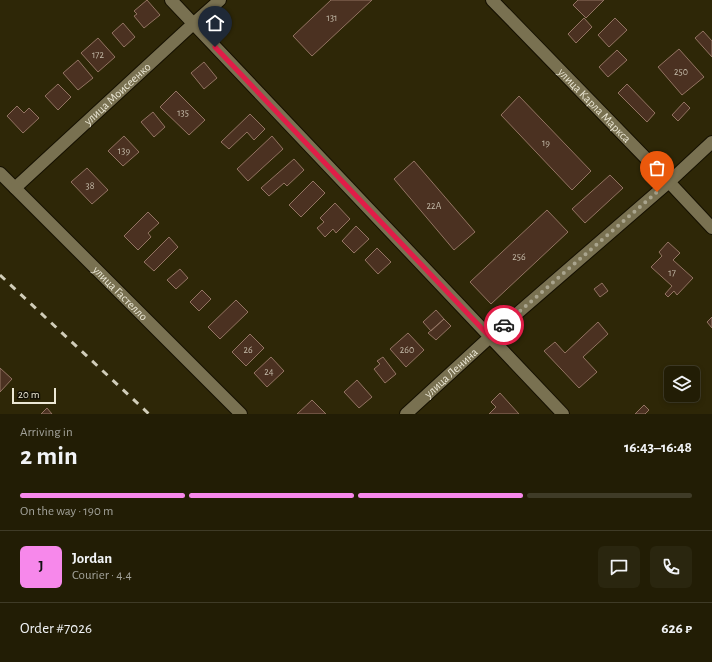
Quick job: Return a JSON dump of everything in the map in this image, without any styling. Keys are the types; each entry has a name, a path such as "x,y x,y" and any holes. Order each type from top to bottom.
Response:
{"street":[{"path":"172,0 193,24 563,414"},
{"name":"улица Моисеенко","path":"15,188 220,0"},
{"name":"улица Карла Маркса","path":"492,0 712,228"},
{"name":"улица Ленина","path":"406,414 490,337 669,182 712,142"},
{"name":"улица Гастелло","path":"0,173 241,414"}],"building":[{"path":"147,0 160,15 144,28 134,16 137,14 134,11"},
{"path":"331,0 372,0 312,56 293,36"},
{"path":"578,0 604,0 586,18 573,5"},
{"path":"584,18 592,27 576,43 568,34"},
{"path":"615,18 627,30 609,47 598,35"},
{"path":"123,23 135,37 124,47 112,33"},
{"path":"703,31 712,41 712,57 695,38"},
{"path":"98,38 115,57 98,72 81,53"},
{"path":"679,49 704,77 682,95 658,67"},
{"path":"617,50 627,60 608,77 599,67"},
{"path":"78,60 93,78 78,90 63,73"},
{"path":"204,62 217,78 204,89 191,73"},
{"path":"58,84 71,97 58,110 45,96"},
{"path":"627,84 655,113 647,122 618,93"},
{"path":"176,91 205,120 189,135 160,107"},
{"path":"519,96 591,171 572,190 501,115"},
{"path":"684,102 690,108 678,121 672,115"},
{"path":"17,106 24,113 29,108 39,118 23,133 7,116"},
{"path":"153,112 165,127 154,137 141,122"},
{"path":"250,114 265,129 254,140 247,132 229,149 221,142"},
{"path":"124,136 139,152 123,166 108,151"},
{"path":"272,136 283,149 248,181 237,169"},
{"path":"294,159 304,170 287,186 284,183 269,196 261,188"},
{"path":"414,161 475,232 454,250 394,179"},
{"path":"87,168 108,190 92,204 71,182"},
{"path":"610,175 623,188 585,223 572,209"},
{"path":"313,181 325,193 301,217 289,205"},
{"path":"335,203 350,219 336,233 333,229 325,237 317,228 324,222 320,218"},
{"path":"547,210 568,232 491,304 470,282"},
{"path":"148,212 159,223 148,233 151,237 138,250 124,236"},
{"path":"356,226 369,239 354,253 342,241"},
{"path":"169,237 178,247 154,271 144,262"},
{"path":"668,242 680,253 673,260 693,278 677,295 674,291 668,297 665,294 672,286 651,267 662,256 659,252"},
{"path":"377,248 391,262 378,274 365,260"},
{"path":"180,269 188,278 176,289 167,280"},
{"path":"602,283 608,291 600,297 594,289"},
{"path":"202,290 211,299 199,311 190,302"},
{"path":"236,300 248,312 220,339 208,327"},
{"path":"436,310 444,319 431,331 423,322"},
{"path":"712,317 712,328 707,322"},
{"path":"444,319 451,326 436,340 428,333"},
{"path":"598,322 608,334 583,357 597,372 579,388 544,351 555,342 565,353"},
{"path":"408,333 424,350 406,367 390,349"},
{"path":"250,334 264,348 246,366 232,352"},
{"path":"271,357 284,371 267,387 254,373"},
{"path":"383,357 396,374 385,383 374,369 380,364 377,361"},
{"path":"0,368 12,379 0,392"},
{"path":"357,380 372,397 359,408 344,392"},
{"path":"500,393 519,414 489,414 496,407 491,402"},
{"path":"312,400 326,414 297,414"},
{"path":"644,405 649,410 645,414 635,414"},
{"path":"47,408 52,414 41,414"}],"railway":[{"path":"0,275 149,414"}],"way so far":[{"path":"504,325 657,192"}],"route":[{"path":"215,47 490,337 504,325"}]}
